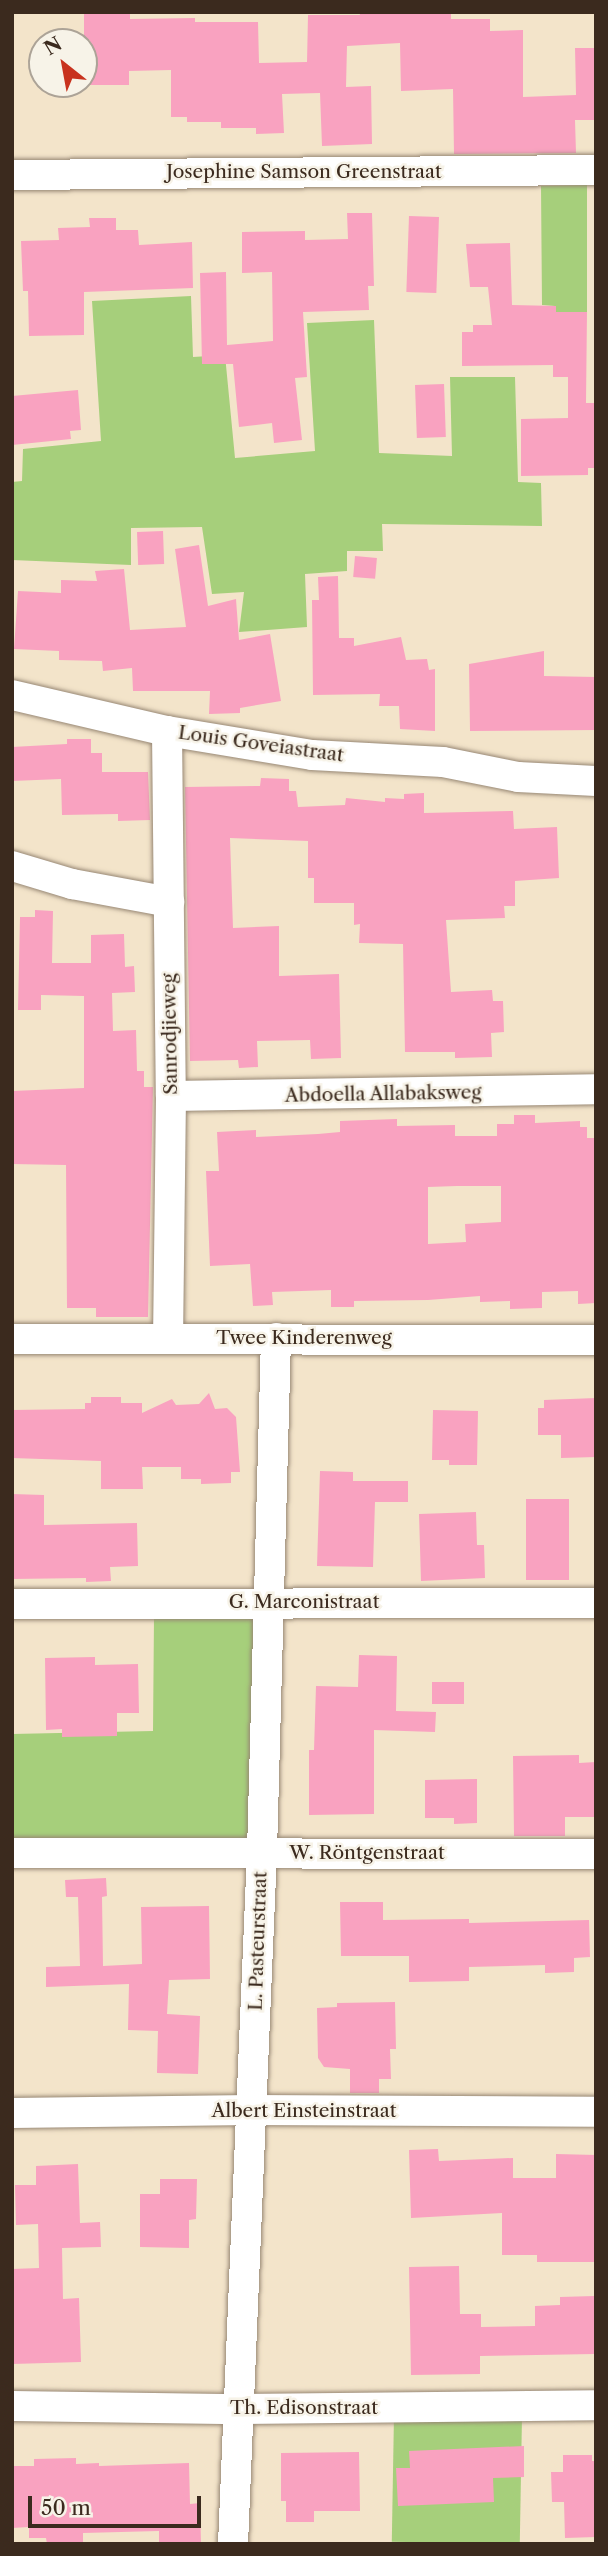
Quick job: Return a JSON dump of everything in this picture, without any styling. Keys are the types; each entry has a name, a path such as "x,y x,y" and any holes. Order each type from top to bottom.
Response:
{"street":[{"name":"Josephine Samson Greenstraat","path":"12,175 596,170"},
{"name":"Louis Goveiastraat","path":"12,695 167,731 312,755 443,762 517,777 596,781"},
{"name":"Sanrodjieweg","path":"167,731 171,1096 168,1338"},
{"path":"12,866 72,884 169,902"},
{"name":"Abdoella Allabaksweg","path":"171,1096 596,1089"},
{"name":"L. Pasteurstraat","path":"233,2544 241,2409 262,1852 276,1338"},
{"name":"Twee Kinderenweg","path":"12,1339 596,1339"},
{"name":"G. Marconistraat","path":"12,1604 270,1601 596,1603"},
{"name":"W. Röntgenstraat","path":"12,1853 596,1854"},
{"name":"Albert Einsteinstraat","path":"12,2113 251,2110 596,2112"},
{"name":"Th. Edisonstraat","path":"12,2406 241,2409 596,2405"}],"green space":[{"path":"587,185 587,312 562,312 556,316 555,306 542,305 541,186"},
{"path":"191,296 193,357 225,355 235,458 315,451 307,323 374,320 379,453 452,456 450,377 515,377 518,482 541,483 542,526 382,524 383,551 347,551 347,571 305,574 307,627 239,632 244,592 212,594 202,527 131,528 131,565 12,560 12,482 22,481 23,449 101,441 92,301"},
{"path":"154,1616 256,1617 253,1828 247,1840 12,1845 12,1734 153,1731"},
{"path":"394,2414 522,2416 520,2544 392,2542"}],"building":[{"path":"359,12 451,12 451,19 490,19 490,31 523,30 523,97 576,95 575,48 596,48 596,120 575,120 576,153 454,154 453,89 401,91 400,43 347,46 346,87 371,86 372,144 322,146 320,93 282,94 284,133 256,134 256,128 221,128 221,122 187,122 187,117 171,117 171,70 129,71 129,85 98,85 98,28 84,28 84,14 130,14 130,19 195,18 195,22 258,22 259,63 307,62 308,15 360,15"},
{"path":"347,213 372,213 374,286 368,286 369,310 303,312 307,377 295,378 302,440 274,443 272,423 239,427 233,364 202,364 200,273 226,272 227,345 273,341 272,272 242,273 242,232 305,231 305,240 348,239"},
{"path":"409,216 439,217 436,293 406,292"},
{"path":"89,218 116,218 116,230 138,230 139,245 192,242 193,288 84,292 84,335 29,336 28,291 23,291 21,241 59,240 58,228 90,227"},
{"path":"510,243 512,305 556,306 556,312 587,312 586,403 596,403 596,468 588,468 588,475 521,476 521,419 568,418 568,377 553,377 553,365 462,366 462,332 473,332 473,325 492,325 488,287 470,287 466,244"},
{"path":"444,384 446,437 417,438 415,385"},
{"path":"78,390 81,430 70,431 71,439 12,445 12,396"},
{"path":"163,531 164,564 138,565 137,532"},
{"path":"199,545 208,606 236,599 239,640 270,634 281,701 240,708 240,713 209,714 210,691 133,691 132,668 103,671 102,661 59,660 59,651 14,649 18,591 61,593 61,580 97,581 95,571 124,569 130,630 186,627 175,549"},
{"path":"355,556 377,558 375,579 353,577"},
{"path":"338,576 339,638 354,638 354,646 401,637 406,660 427,659 429,670 435,669 435,731 400,729 399,706 379,706 380,694 313,695 312,600 319,600 318,577"},
{"path":"544,651 544,676 596,677 596,730 470,731 469,664"},
{"path":"67,739 91,739 91,753 102,753 102,772 148,772 150,820 118,821 118,814 62,815 61,779 12,781 12,747 67,744"},
{"path":"261,778 289,779 289,791 296,791 298,807 345,805 346,798 385,802 385,798 404,799 404,794 424,793 424,813 513,811 514,829 557,827 559,878 515,881 515,906 504,906 505,918 446,920 451,992 492,990 493,1001 503,1001 504,1032 491,1033 492,1057 455,1058 455,1052 405,1052 403,944 359,943 360,924 354,925 354,903 314,903 314,878 308,878 308,841 230,838 233,928 279,926 279,976 339,974 341,1058 311,1059 310,1040 257,1041 258,1067 239,1068 238,1060 190,1061 185,787 260,786"},
{"path":"35,910 53,911 52,963 91,963 91,935 124,934 125,967 134,966 135,992 112,993 113,1031 136,1030 137,1071 144,1071 144,1087 153,1087 148,1317 96,1317 96,1308 67,1308 66,1165 12,1164 12,1091 84,1088 84,996 41,995 41,1010 18,1010 20,917 35,917"},
{"path":"514,1115 535,1115 535,1123 580,1121 580,1127 587,1127 587,1138 595,1138 596,1303 578,1304 578,1291 542,1292 542,1308 510,1309 510,1301 480,1302 480,1296 354,1301 354,1307 331,1307 331,1290 272,1292 273,1305 253,1306 250,1264 210,1266 206,1171 219,1171 217,1132 256,1130 256,1137 318,1134 340,1132 340,1121 397,1119 397,1126 455,1125 455,1136 497,1136 497,1124 514,1124","holes":["501,1186 501,1222 465,1224 466,1242 428,1244 428,1187"]},
{"path":"209,1393 215,1409 227,1408 236,1417 240,1472 231,1472 231,1483 201,1484 201,1479 181,1479 181,1467 142,1467 143,1489 101,1489 101,1461 12,1458 12,1410 85,1409 85,1403 91,1403 91,1397 121,1397 121,1403 142,1403 142,1413 172,1399 176,1405 199,1404"},
{"path":"596,1398 596,1457 561,1458 561,1435 538,1435 538,1408 544,1408 544,1400"},
{"path":"433,1410 478,1411 477,1465 449,1465 449,1460 432,1460"},
{"path":"320,1471 353,1472 353,1481 408,1481 408,1502 375,1502 373,1567 317,1566"},
{"path":"12,1494 44,1495 44,1525 137,1523 138,1566 110,1567 111,1581 86,1582 86,1578 12,1579"},
{"path":"526,1499 569,1499 569,1580 526,1580"},
{"path":"476,1512 477,1545 484,1545 485,1578 421,1581 419,1514"},
{"path":"359,1655 397,1656 396,1711 436,1712 435,1732 374,1730 374,1814 309,1815 309,1750 314,1750 316,1686 358,1687"},
{"path":"95,1657 95,1665 138,1664 139,1713 117,1713 117,1736 62,1737 62,1729 46,1730 45,1658"},
{"path":"432,1682 464,1682 464,1704 432,1704"},
{"path":"579,1755 579,1763 596,1762 596,1817 565,1817 565,1836 514,1836 513,1756"},
{"path":"477,1779 477,1823 454,1824 454,1818 425,1818 425,1780"},
{"path":"106,1878 107,1896 102,1897 103,1966 142,1964 141,1907 209,1906 210,1979 169,1980 167,2014 200,2016 198,2074 157,2073 158,2031 128,2030 129,1984 46,1987 46,1967 80,1966 78,1897 66,1897 65,1880"},
{"path":"340,1902 383,1902 383,1920 469,1919 469,1923 589,1920 590,1957 574,1958 574,1972 545,1973 545,1965 469,1967 469,1981 409,1982 409,1956 341,1956"},
{"path":"395,2002 396,2049 390,2049 391,2079 379,2079 379,2093 350,2093 350,2069 324,2067 318,2058 317,2008 337,2007 337,2003"},
{"path":"438,2149 439,2161 513,2158 513,2178 556,2178 556,2154 596,2155 596,2262 537,2262 537,2255 502,2255 502,2213 411,2218 409,2150"},
{"path":"78,2164 80,2223 100,2222 101,2247 62,2248 63,2299 79,2298 81,2362 12,2364 12,2269 39,2268 38,2224 16,2225 15,2185 36,2185 36,2166"},
{"path":"160,2179 197,2179 196,2219 189,2220 189,2248 140,2247 140,2194 160,2194"},
{"path":"459,2266 460,2314 481,2314 481,2327 535,2326 535,2306 560,2305 560,2297 594,2296 594,2354 480,2356 480,2374 411,2375 409,2267"},
{"path":"524,2446 524,2477 493,2478 494,2502 398,2506 396,2468 410,2468 409,2451"},
{"path":"359,2452 360,2511 314,2511 314,2522 286,2522 286,2501 281,2501 281,2453"},
{"path":"563,2455 592,2455 592,2461 596,2461 596,2537 565,2538 564,2502 552,2502 551,2472 563,2472"},
{"path":"76,2458 76,2464 99,2463 99,2466 189,2463 190,2504 200,2503 201,2544 159,2544 159,2531 83,2533 83,2544 47,2544 46,2538 29,2538 29,2527 12,2528 12,2466 34,2466 34,2459"}]}
